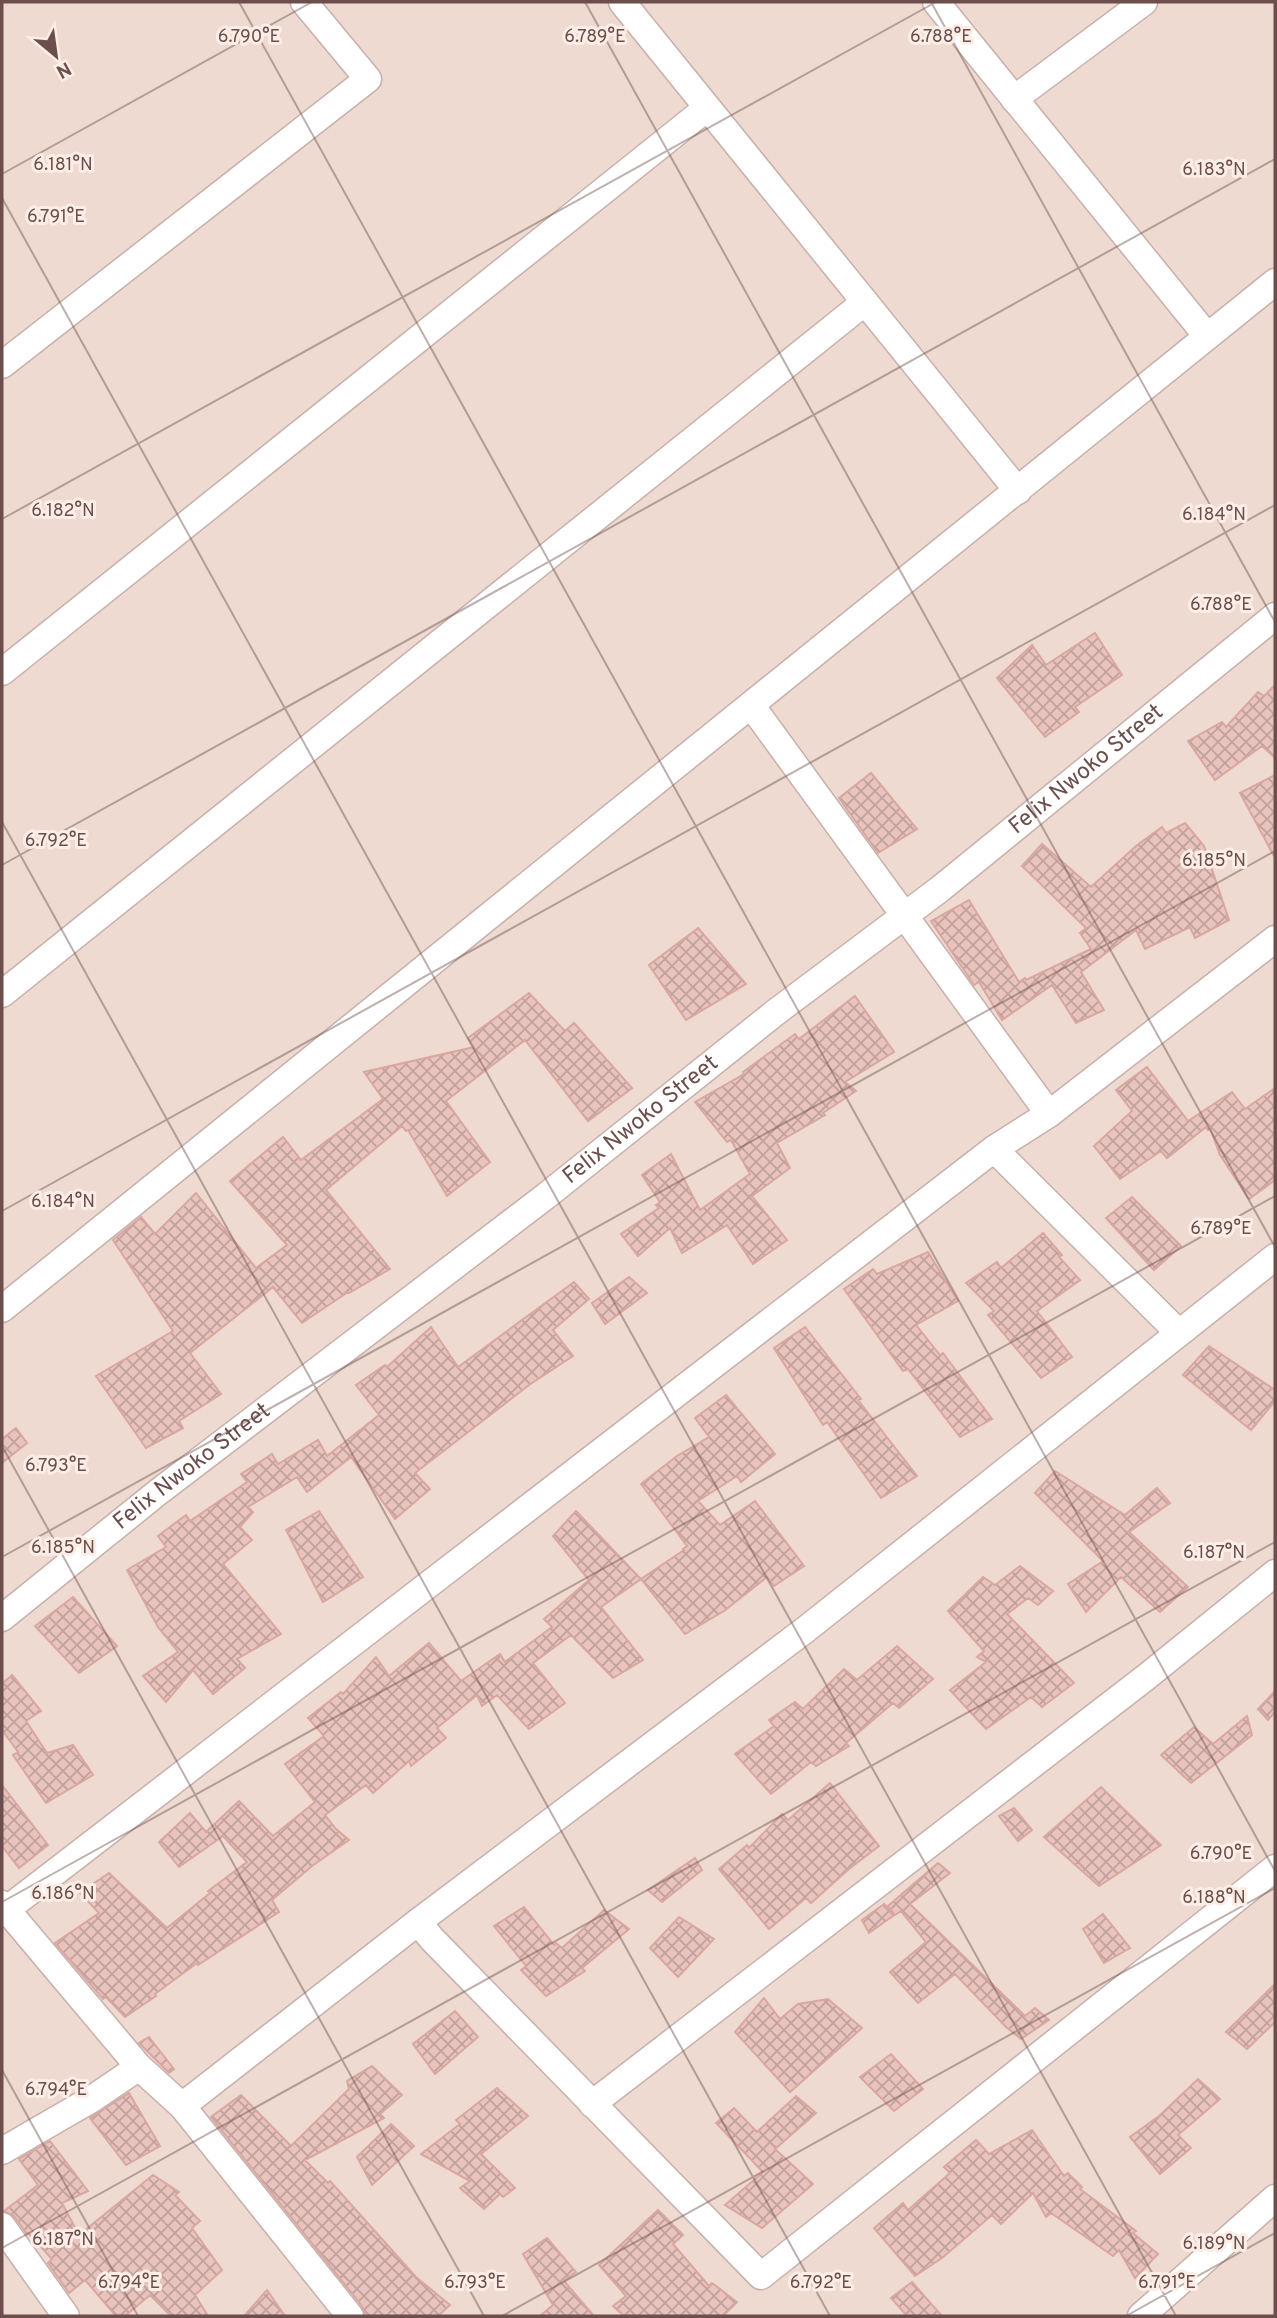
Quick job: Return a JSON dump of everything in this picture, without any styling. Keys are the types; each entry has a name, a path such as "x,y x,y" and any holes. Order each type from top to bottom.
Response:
{"street":[{"path":"2,365 368,79 304,2"},
{"path":"622,2 1017,491"},
{"path":"936,2 1208,336"},
{"path":"1014,99 1144,2"},
{"path":"2,672 707,108"},
{"path":"2,1309 1275,282"},
{"path":"2,993 865,302"},
{"name":"Felix Nwoko Street","path":"2,1618 157,1493 546,1196 776,1012 940,889 1275,616"},
{"path":"751,705 1049,1114"},
{"path":"349,2316 182,2106 139,2067 4,1907 994,1149 1049,1114 1275,939"},
{"path":"994,1149 1179,1333"},
{"path":"182,2106 418,1922 805,1630 1275,1257"},
{"path":"592,2104 1134,1686 1275,1573"},
{"path":"418,1922 761,2276 1275,1868"},
{"path":"2,2151 92,2099 139,2067"},
{"path":"1141,2316 1275,2198"},
{"path":"2,2226 66,2316"}],"shaded area":[{"path":"2,2 1275,2 1275,2316 2,2316"}],"building":[{"path":"1095,633 1122,675 1075,707 1079,712 1045,737 997,678 1032,645 1046,665"},
{"path":"1275,685 1275,758 1262,746 1215,780 1188,741 1222,722 1226,727 1258,692 1264,696"},
{"path":"871,773 917,829 878,853 839,798"},
{"path":"1275,775 1275,858 1240,793"},
{"path":"1185,823 1204,846 1229,920 1195,938 1190,927 1145,949 1136,930 1081,972 1104,1010 1076,1023 1052,985 1002,1020 979,982 974,985 931,921 969,900 1019,982 1025,978 1026,980 1091,949 1080,933 1086,928 1022,866 1042,844 1091,887 1136,846 1162,827 1166,833"},
{"path":"698,928 746,984 686,1020 649,965"},
{"path":"529,993 565,1031 574,1023 632,1088 588,1121 525,1040 446,1101 490,1162 447,1196 408,1130 402,1126 326,1190 390,1269 348,1292 302,1323 273,1287 190,1353 221,1394 179,1421 183,1428 146,1448 96,1376 173,1331 113,1240 141,1217 155,1234 196,1193 256,1268 287,1245 230,1181 283,1137 301,1160 383,1099 364,1072 474,1047 468,1038"},
{"path":"855,996 894,1052 845,1082 856,1091 823,1113 825,1115 777,1143 790,1168 752,1196 787,1240 753,1264 727,1225 682,1253 670,1228 638,1256 621,1234 659,1208 656,1205 660,1202 642,1175 671,1154 700,1210 750,1174 731,1140 727,1142 695,1102 744,1074 743,1072 795,1034 799,1039"},
{"path":"1147,1067 1188,1121 1232,1092 1245,1109 1275,1088 1275,1180 1249,1199 1220,1155 1210,1128 1208,1130 1206,1127 1167,1158 1161,1151 1120,1179 1094,1146 1132,1111 1116,1090"},
{"path":"1132,1197 1181,1246 1154,1270 1106,1218"},
{"path":"1043,1233 1062,1255 1059,1257 1080,1280 1037,1311 1072,1357 1041,1378 988,1315 994,1311 966,1283 997,1262 1001,1268"},
{"path":"928,1252 958,1301 916,1325 940,1355 943,1353 992,1419 960,1437 908,1369 903,1371 844,1289 873,1269 877,1274"},
{"path":"629,1277 647,1293 605,1324 592,1303"},
{"path":"574,1282 589,1299 553,1330 573,1356 529,1385 415,1473 430,1489 395,1519 351,1457 307,1492 297,1477 248,1507 253,1512 240,1527 252,1540 223,1564 281,1634 237,1659 245,1668 213,1694 193,1670 166,1702 143,1676 178,1652 158,1627 127,1570 166,1547 158,1536 186,1515 190,1521 247,1482 241,1474 272,1454 278,1464 318,1440 327,1456 379,1415 356,1385 385,1365 387,1367 431,1327 458,1367"},
{"path":"805,1327 917,1476 881,1498 827,1422 823,1425 774,1348"},
{"path":"1209,1346 1275,1390 1275,1401 1251,1430 1183,1375"},
{"path":"726,1395 775,1454 741,1482 737,1476 698,1501 720,1525 755,1501 804,1566 774,1586 767,1577 724,1611 685,1634 641,1579 687,1546 641,1484 677,1456 709,1437 695,1418"},
{"path":"16,1428 27,1443 2,1463 2,1439"},
{"path":"1055,1471 1125,1515 1157,1488 1170,1503 1129,1532 1188,1587 1160,1612 1121,1577 1086,1612 1068,1584 1103,1561 1035,1493"},
{"path":"319,1511 363,1577 323,1602 286,1530"},
{"path":"576,1511 641,1579 601,1607 643,1660 613,1678 571,1635 533,1663 565,1703 529,1729 497,1695 482,1706 477,1695 437,1728 446,1738 411,1766 409,1761 373,1793 366,1785 325,1815 349,1840 312,1866 272,1900 279,1912 198,1965 197,1963 125,2017 106,1997 103,1999 55,1943 99,1913 80,1893 109,1873 167,1928 210,1893 208,1891 247,1862 223,1836 179,1867 159,1842 190,1813 206,1832 239,1801 273,1836 315,1802 285,1764 324,1736 308,1718 341,1692 343,1694 376,1657 389,1676 429,1643 461,1681 500,1654 505,1662 552,1627 544,1619 589,1580 553,1536"},
{"path":"1020,1566 1053,1591 1038,1605 1028,1598 1007,1614 1074,1683 1042,1707 1031,1697 986,1729 950,1690 986,1662 977,1657 984,1651 948,1611 983,1577 995,1585"},
{"path":"73,1597 117,1646 79,1673 35,1626"},
{"path":"897,1646 933,1679 899,1708 893,1703 846,1743 849,1746 816,1766 811,1762 771,1794 735,1754 774,1726 769,1720 795,1702 803,1709 844,1669 857,1680"},
{"path":"12,1675 41,1711 26,1721 47,1753 73,1745 93,1775 46,1803 13,1755 18,1752 2,1730 2,1684"},
{"path":"1275,1691 1275,1712 1268,1720 1258,1709"},
{"path":"1247,1716 1252,1735 1191,1783 1161,1755 1194,1727 1213,1744"},
{"path":"830,1783 879,1846 811,1903 806,1898 769,1929 719,1869 747,1845 749,1848 782,1814 788,1820"},
{"path":"2,1785 48,1845 19,1868 2,1846"},
{"path":"1101,1787 1161,1845 1099,1886 1044,1837"},
{"path":"1014,1808 1032,1830 1018,1841 999,1816"},
{"path":"695,1858 702,1870 662,1902 648,1890"},
{"path":"938,1863 950,1873 910,1904 1025,2016 1035,2008 1049,2020 1021,2039 955,1974 918,2003 890,1972 926,1942 901,1911 895,1915 888,1906"},
{"path":"884,1904 894,1915 869,1933 862,1920"},
{"path":"524,1907 554,1945 556,1943 562,1948 604,1910 629,1929 582,1968 585,1971 546,1996 521,1970 526,1966 494,1926"},
{"path":"1103,1914 1130,1948 1104,1963 1083,1929"},
{"path":"679,1917 714,1939 678,1977 650,1948"},
{"path":"1275,1984 1275,2022 1247,2049 1226,2032"},
{"path":"764,1998 780,2019 798,2004 828,1999 862,2028 790,2092 735,2032"},
{"path":"455,2011 478,2037 435,2074 413,2044"},
{"path":"149,2037 174,2069 169,2073 139,2043"},
{"path":"891,2054 923,2089 894,2111 860,2077"},
{"path":"372,2066 402,2095 380,2114 384,2118 305,2160 328,2183 330,2181 416,2277 450,2305 438,2316 365,2316 362,2306 211,2117 241,2095 291,2146 349,2089 347,2081"},
{"path":"1198,2079 1220,2099 1178,2135 1191,2148 1160,2174 1130,2137 1159,2116"},
{"path":"497,2088 528,2116 481,2154 515,2188 503,2197 500,2194 484,2209 460,2188 470,2181 421,2154 460,2124 456,2120"},
{"path":"129,2093 160,2146 126,2165 90,2118"},
{"path":"796,2096 816,2113 775,2149 813,2184 762,2228 725,2205 763,2172 716,2123 734,2108 757,2132"},
{"path":"391,2124 414,2146 372,2185 357,2157"},
{"path":"1032,2130 1064,2176 1068,2173 1082,2187 1080,2189 1136,2231 1133,2233 1158,2254 1135,2278 1119,2250 1113,2256 1051,2213 1046,2217 1033,2193 1001,2224 992,2215 942,2258 915,2276 874,2228 903,2203 908,2210 950,2173 944,2167 976,2140 989,2154"},
{"path":"50,2141 88,2191 62,2203 79,2235 153,2175 179,2192 175,2195 200,2221 192,2228 222,2270 195,2295 208,2316 171,2316 150,2295 125,2316 116,2316 85,2280 69,2293 48,2263 52,2259 27,2234 14,2216 4,2211 38,2185 19,2159"},
{"path":"658,2210 683,2235 673,2244 709,2286 712,2283 737,2302 723,2316 624,2316 613,2306 626,2296 599,2265"},
{"path":"547,2238 576,2272 564,2281 594,2316 540,2316 553,2305 523,2254"},
{"path":"912,2282 942,2316 907,2316 891,2298"},
{"path":"267,2290 285,2316 244,2316"}]}
